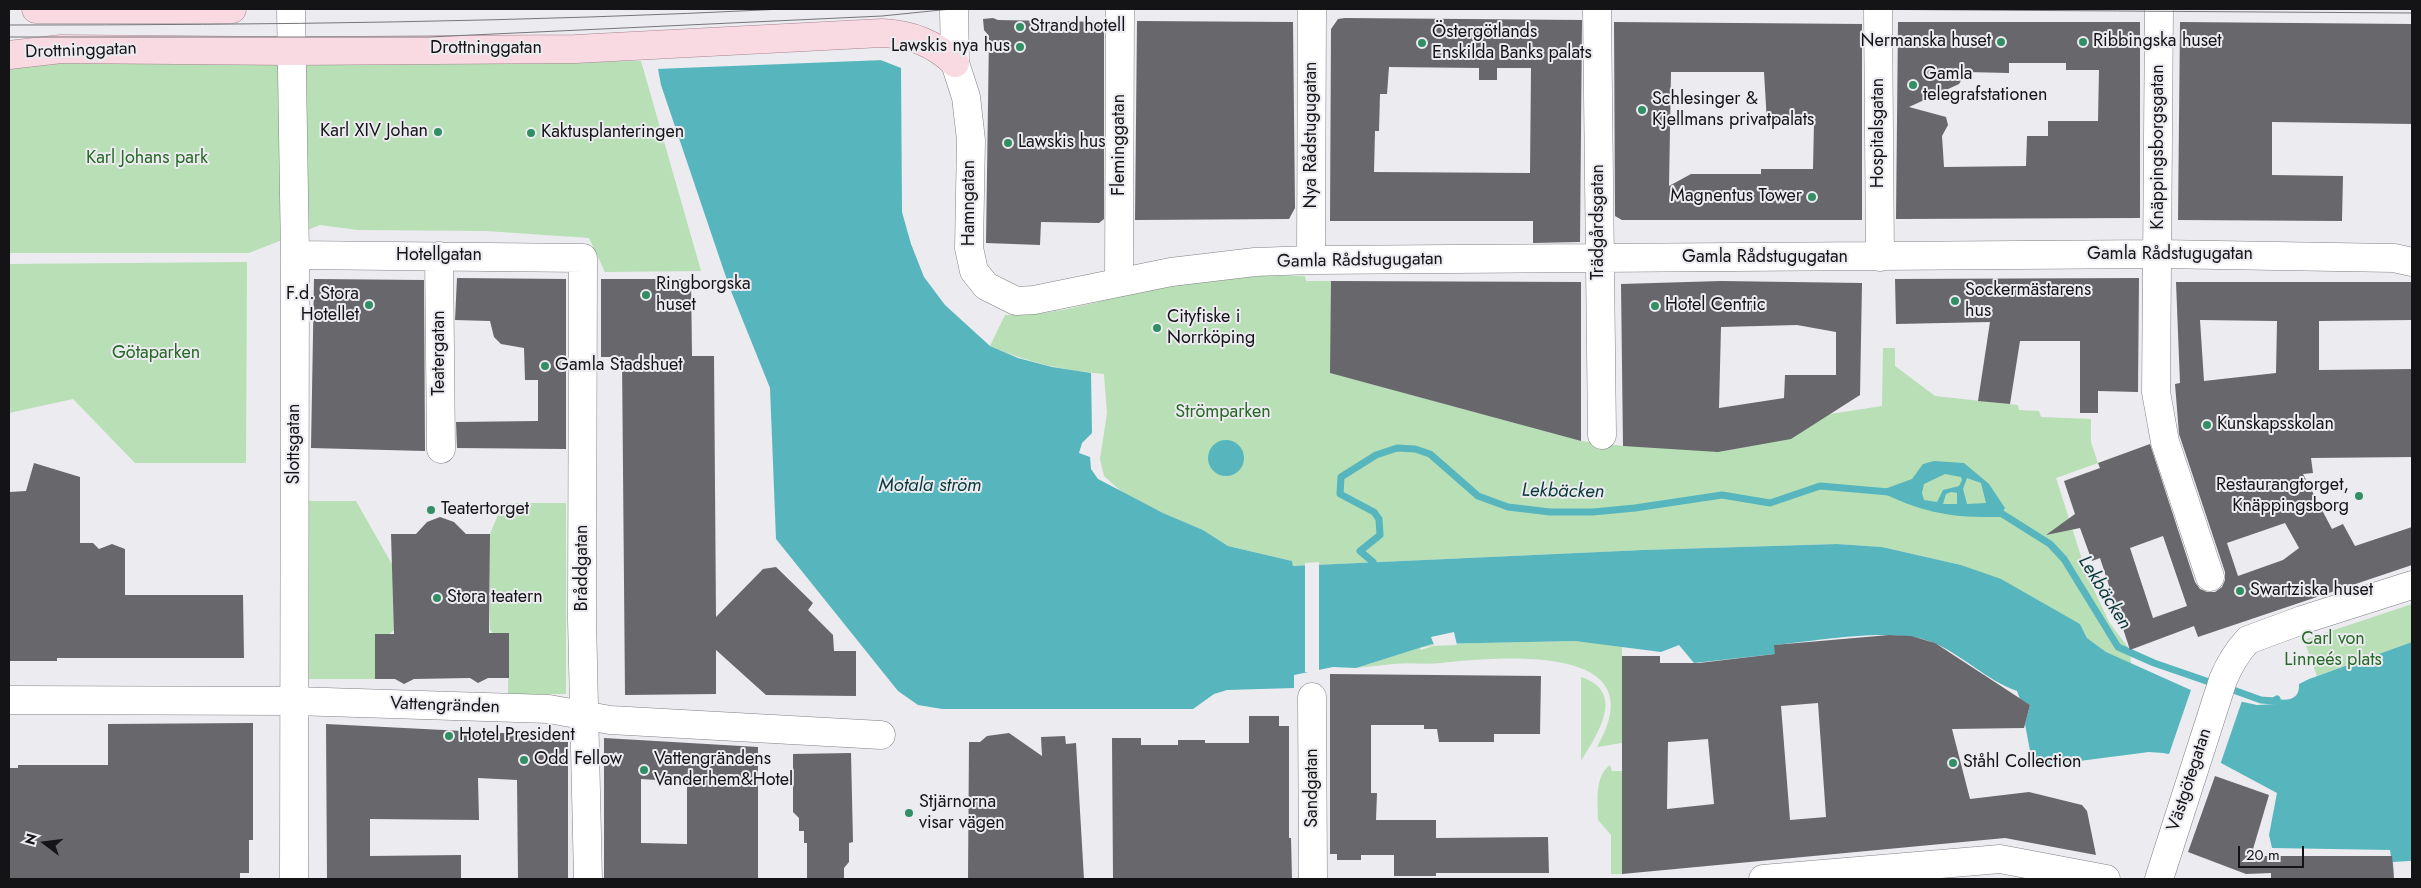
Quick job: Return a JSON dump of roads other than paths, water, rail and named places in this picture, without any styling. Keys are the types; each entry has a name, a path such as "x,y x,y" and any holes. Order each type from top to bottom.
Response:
{"main road":[{"path":"36,9 232,9"},
{"name":"Drottninggatan","path":"9,55 61,49 292,51 575,49 882,33 900,34 928,42 942,50 955,63"}],"street":[{"name":"Slottsgatan","path":"291,9 298,471 294,701 294,879"},
{"name":"Hamngatan","path":"954,9 955,63 966,97 971,140 969,248 974,271 986,286 1016,301 1054,297 1119,282"},
{"name":"Fleminggatan","path":"1119,282 1120,9"},
{"name":"Nya Rådstugugatan","path":"1312,9 1312,260"},
{"name":"Trädgårdsgatan","path":"1597,9 1602,435"},
{"name":"Hospitalsgatan","path":"1878,9 1880,257"},
{"name":"Knäppingsborgsgatan","path":"2159,9 2159,254 2156,392 2166,442 2210,577"},
{"name":"Gamla Rådstugugatan","path":"1119,282 1171,272 1255,262 1312,260 2159,254 2394,258 2412,262"},
{"name":"Hotellgatan","path":"295,255 583,258"},
{"name":"Teatergatan","path":"439,256 440,449"},
{"name":"Bråddgatan","path":"583,258 574,473 586,716 588,879"},
{"name":"Västgötegatan","path":"2159,879 2223,680 2230,662 2248,640 2302,620 2412,585"},
{"name":"Sandgatan","path":"1312,697 1313,879"},
{"name":"Vattengränden","path":"9,700 294,701 549,709 610,720 881,735"},
{"path":"1763,879 2000,859 2106,879"}],"water":[{"name":"Motala ström","path":"650,25 878,59 901,68 902,212 911,244 924,277 945,305 990,346 1018,358 1052,367 1091,373 1092,433 1082,443 1079,453 1090,457 1091,469 1098,479 1163,513 1203,530 1228,546 1292,561 1293,566 1643,550 1837,544 1882,547 1961,565 2001,579 2080,624 2087,638 2106,652 2193,691 2257,705 2276,704 2277,699 2286,700 2293,698 2298,693 2299,684 2309,679 2412,642 2412,861 2409,861 2409,879 2394,879 2390,850 2272,848 2269,835 2277,793 2221,763 2149,752 2033,767 2025,724 2030,705 2020,699 2017,691 1995,681 1945,648 1918,638 1878,635 1834,638 1775,645 1775,654 1694,663 1679,645 1661,652 1575,641 1432,644 1356,668 1333,667 1294,675 1294,688 1227,690 1214,694 1193,709 942,709 918,705 898,691 776,539 770,388 729,286 661,85"},
{"path":"1226,440 1233,441 1239,445 1243,451 1243,465 1239,471 1233,475 1226,476 1219,475 1213,471 1209,465 1208,458 1209,451 1213,445 1219,441"},
{"path":"1934,461 1964,463 1989,484 2005,508 2000,517 1938,513 1909,504 1879,491 1912,479 1923,464","holes":["1945,474 1961,477 1962,480 1959,486 1943,490 1937,502 1924,500 1922,493 1924,484","1967,478 1981,483 1986,503 1967,504 1963,489","1951,492 1957,493 1957,504 1943,504 1946,494"]}],"waterway":[{"name":"Lekbäcken","path":"1373,562 1360,551 1380,535 1379,519 1374,512 1340,494 1341,477 1376,455 1397,448 1415,449 1430,454 1478,496 1508,507 1550,512 1593,512 1635,508 1722,495 1770,503 1820,486 1889,492"},
{"name":"Lekbäcken","path":"1996,510 2050,544 2064,559 2118,647 2154,663 2215,684"},
{"name":"Lekbäcken","path":"2225,687 2261,700 2274,701 2277,699"}],"tram line":[{"path":"9,25 396,22 784,9"},
{"path":"9,37 429,37 882,16 951,9"},
{"path":"1823,9 2412,13"}],"place":[{"name":"Strand hotell","path":"1020,27"},
{"name":"Nermanska huset","path":"2001,42"},
{"name":"Ribbingska huset","path":"2083,42"},
{"name":"Östergötlands Enskilda Banks palats","path":"1422,43"},
{"name":"Lawskis nya hus","path":"1020,47"},
{"name":"Gamla telegrafstationen","path":"1913,85"},
{"name":"Schlesinger & Kjellmans privatpalats","path":"1642,110"},
{"name":"Karl XIV Johan","path":"438,132"},
{"name":"Kaktusplanteringen","path":"531,133"},
{"name":"Lawskis hus","path":"1008,143"},
{"name":"Magnentus Tower","path":"1812,197"},
{"name":"Ringborgska huset","path":"646,295"},
{"name":"Sockermästarens hus","path":"1955,301"},
{"name":"F.d. Stora Hotellet","path":"369,305"},
{"name":"Hotel Centric","path":"1655,306"},
{"name":"Cityfiske i Norrköping","path":"1157,328"},
{"name":"Gamla Stadshuet","path":"545,366"},
{"name":"Kunskapsskolan","path":"2207,425"},
{"name":"Restaurangtorget, Knäppingsborg","path":"2359,496"},
{"name":"Teatertorget","path":"431,510"},
{"name":"Swartziska huset","path":"2240,591"},
{"name":"Stora teatern","path":"437,598"},
{"name":"Hotel President","path":"449,736"},
{"name":"Odd Fellow","path":"524,760"},
{"name":"Ståhl Collection","path":"1953,763"},
{"name":"Vattengrändens Vanderhem&Hotel","path":"644,770"},
{"name":"Stjärnorna visar vägen","path":"909,813"}],"park label":[{"name":"Karl Johans park","path":"147,159"},
{"name":"Götaparken","path":"156,354"},
{"name":"Strömparken","path":"1223,413"},
{"name":"Carl von Linneés plats","path":"2333,650"}]}
